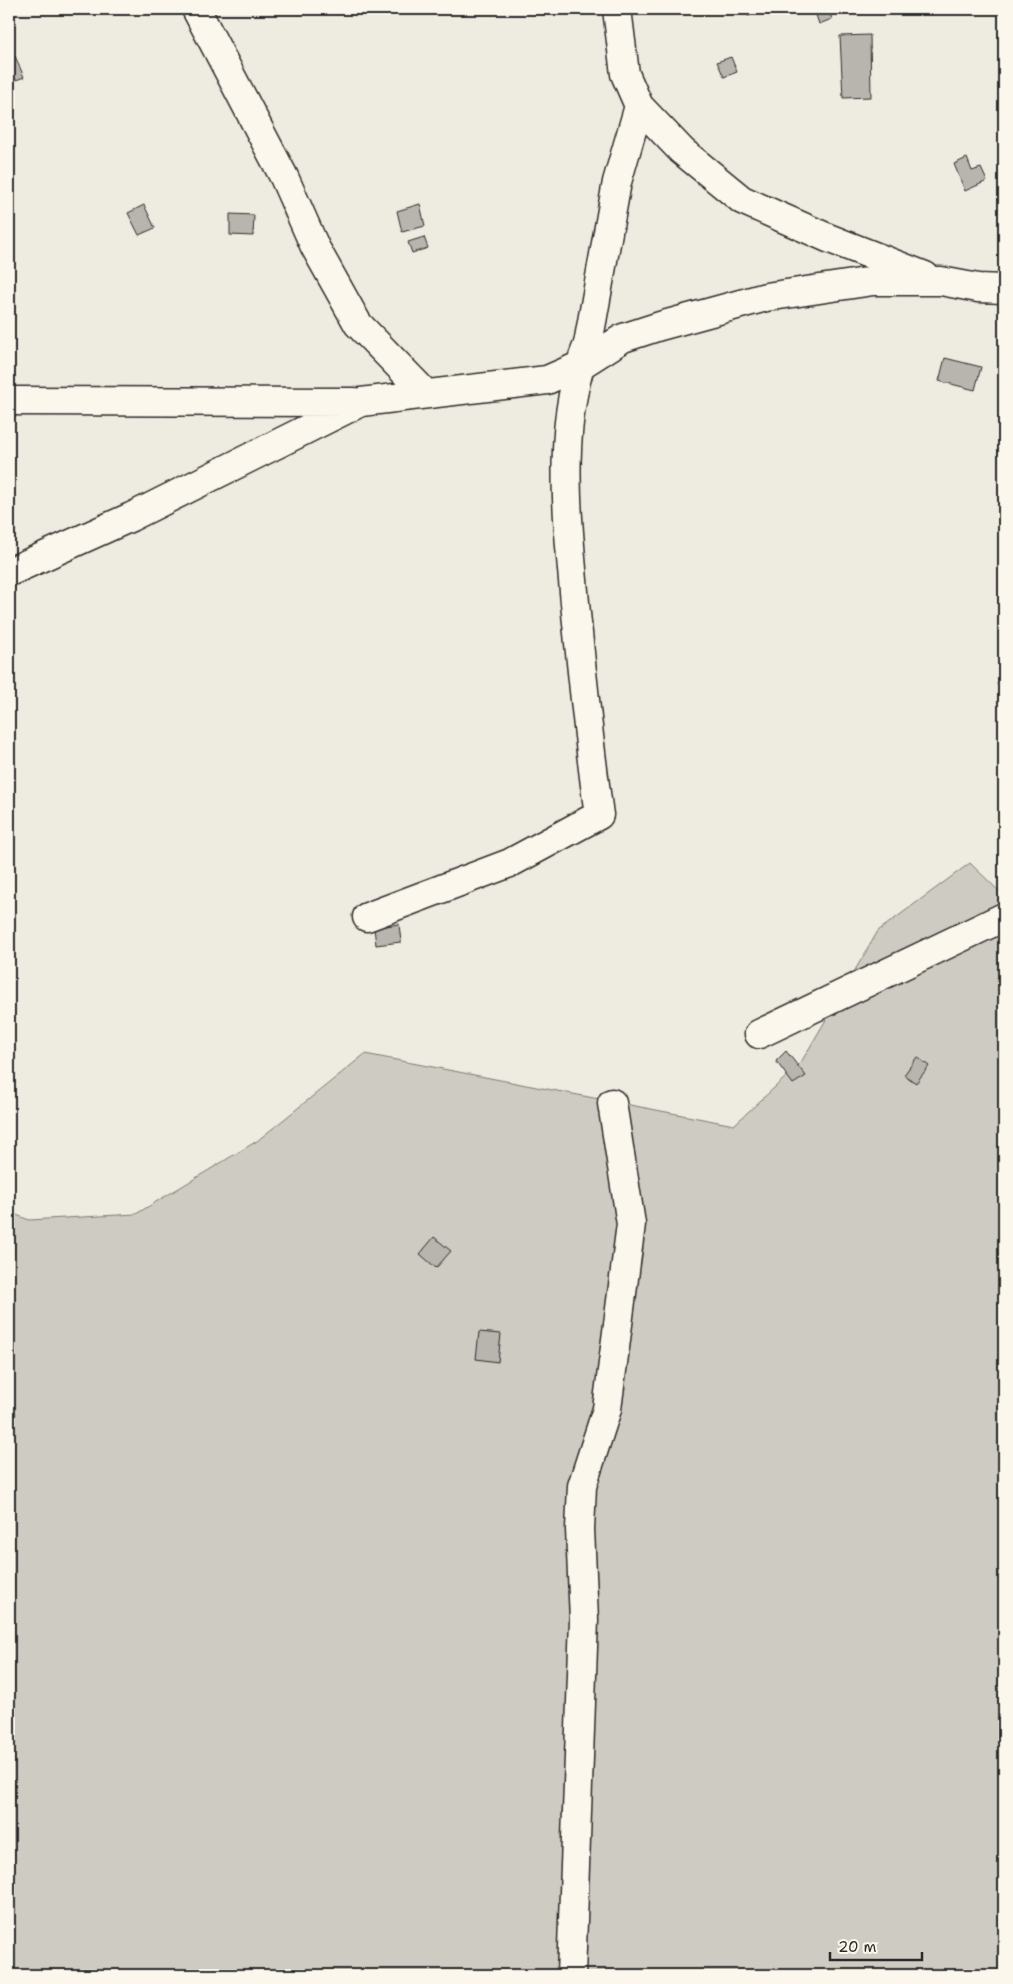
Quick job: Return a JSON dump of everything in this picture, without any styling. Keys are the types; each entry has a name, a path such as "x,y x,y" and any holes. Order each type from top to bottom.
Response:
{"street":[{"path":"196,9 284,177 315,247 358,324 426,394"},
{"path":"617,9 626,74 639,106 682,151 742,200 828,238 941,281 978,288 1004,289"},
{"path":"367,917 510,863 599,815 586,726 567,508 569,422 579,366 588,344 617,182 639,106"},
{"path":"9,401 360,402 547,380 579,366 623,338 766,297 873,281 941,281"},
{"path":"9,572 131,517 360,402"},
{"path":"759,1034 1004,917"},
{"path":"571,1975 584,1620 580,1529 582,1486 607,1409 631,1224 612,1103"}],"shaded area":[{"path":"970,863 1004,896 1004,1975 9,1975 9,1212 29,1220 136,1214 257,1141 365,1054 734,1125 800,1064 878,931"}],"building":[{"path":"745,9 765,9 748,16"},
{"path":"829,10 832,19 819,24 816,15"},
{"path":"870,35 871,97 843,98 840,36"},
{"path":"15,56 24,77 9,83 9,59"},
{"path":"731,57 737,72 724,77 717,62"},
{"path":"967,158 972,171 981,168 987,181 965,191 954,164"},
{"path":"420,204 425,226 402,232 397,211"},
{"path":"144,205 155,228 139,235 128,213"},
{"path":"230,214 254,215 253,236 230,235"},
{"path":"424,237 428,248 412,253 408,242"},
{"path":"945,358 981,367 975,390 939,381"},
{"path":"1004,680 1004,700 997,683"},
{"path":"399,924 401,942 376,945 374,928"},
{"path":"786,1051 806,1076 793,1084 776,1061"},
{"path":"917,1057 929,1066 916,1083 904,1075"},
{"path":"434,1237 451,1251 436,1268 420,1254"},
{"path":"479,1332 501,1334 498,1362 476,1359"}]}
